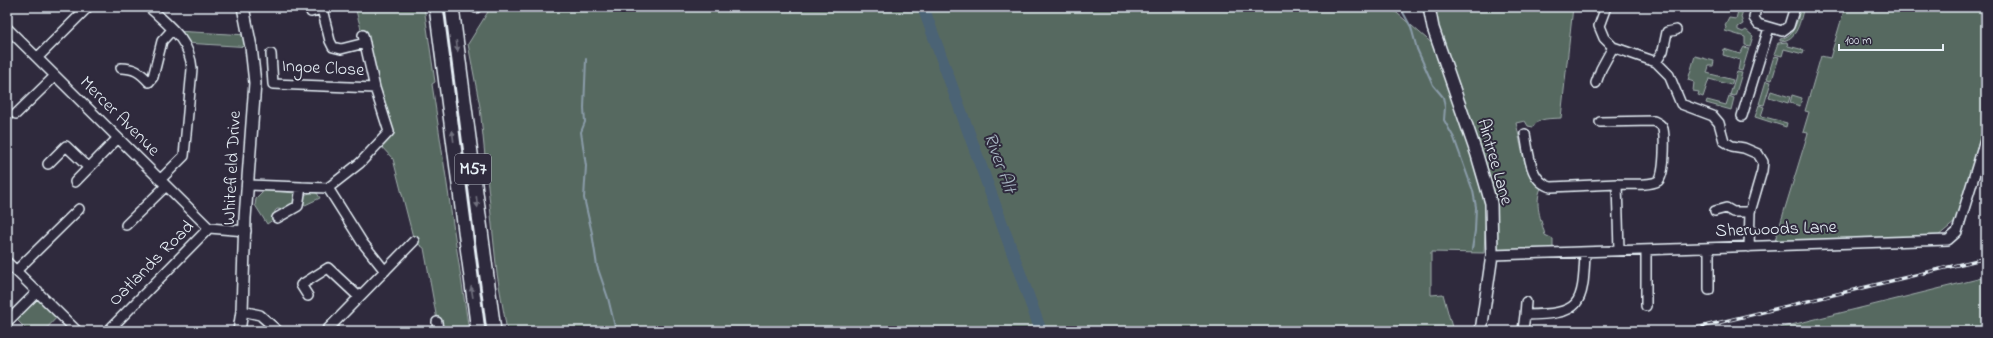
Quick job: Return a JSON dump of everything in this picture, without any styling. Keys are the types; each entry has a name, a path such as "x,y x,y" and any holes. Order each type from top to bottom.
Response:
{"highway":[{"name":"M57","path":"436,7 478,331"},
{"name":"M57","path":"452,7 494,331"}],"main road":[{"name":"Whitefield Drive","path":"239,331 242,311 255,83 251,47 243,7"},
{"name":"Aintree Lane","path":"1429,7 1433,28 1477,155 1491,203 1492,255 1481,331"}],"street":[{"path":"38,57 88,7"},
{"path":"126,225 163,183 184,156 192,56 185,43 149,7"},
{"path":"1606,7 1599,26 1604,38 1613,47 1656,62 1669,75 1681,104 1713,116 1719,123 1724,141 1732,146 1744,148 1758,154 1763,162 1762,171 1750,212 1749,247"},
{"path":"1756,7 1754,15 1755,21 1769,28 1782,31 1787,28 1795,7"},
{"path":"249,185 328,188 360,163 389,132 375,88 364,39 341,49 333,47 330,41 322,9 311,12"},
{"name":"Mercer Avenue","path":"7,28 38,57 55,76 209,228"},
{"path":"1742,116 1769,28"},
{"path":"121,68 130,68 138,71 149,82 153,77 162,41 172,30"},
{"path":"1656,62 1663,51 1667,32 1676,30"},
{"path":"1596,83 1601,69 1613,47"},
{"name":"Ingoe Close","path":"271,54 273,84 375,88"},
{"path":"16,114 55,76"},
{"path":"1525,134 1534,174 1542,184 1551,187 1654,183 1659,180 1663,172 1663,129 1659,123 1654,121 1600,122"},
{"name":"Sherwoods Lane","path":"1492,255 1948,240 1957,232 1986,137"},
{"path":"75,182 118,138"},
{"path":"48,164 66,146 89,168"},
{"path":"1617,184 1619,250"},
{"path":"277,218 298,206 301,187"},
{"path":"328,188 362,242 386,271"},
{"path":"1715,211 1726,208 1733,212 1750,212"},
{"path":"16,271 79,209"},
{"name":"Oatlands Road","path":"108,331 209,228 246,231"},
{"path":"326,331 414,241"},
{"path":"1709,248 1709,290"},
{"path":"1646,250 1646,306"},
{"path":"1525,315 1550,314 1566,311 1580,301 1584,284 1585,253"},
{"path":"7,262 77,331"},
{"path":"308,296 301,285 328,268 359,297"},
{"path":"7,322 38,292"},
{"path":"1523,330 1526,302"},
{"path":"242,311 260,315 278,331"}],"green space":[{"path":"355,7 424,7 435,82 432,84 469,331 439,331 424,248 414,241 393,159 379,144 389,132"},
{"path":"491,7 1390,7 1434,45 1466,137 1486,208 1484,253 1431,252 1431,295 1443,294 1453,331 507,331 497,274 480,107 468,44"},
{"path":"1432,7 1573,7 1561,118 1541,120 1533,127 1528,126 1525,121 1516,123 1527,168 1535,183 1541,188 1538,200 1539,212 1545,235 1553,239 1553,249 1496,251 1488,168 1486,170"},
{"path":"1739,7 1744,7 1741,17 1743,24 1738,27 1738,30 1743,32 1746,30 1753,36 1750,46 1745,45 1745,37 1725,31 1725,26 1729,18 1736,19"},
{"path":"1801,7 1804,7 1794,34 1791,38 1780,41 1780,39 1789,35 1793,31"},
{"path":"1845,7 1986,7 1986,121 1955,222 1938,236 1775,241 1808,133 1803,132 1809,112 1805,111 1821,56 1830,58"},
{"path":"174,31 248,35 251,47 185,43"},
{"path":"1787,42 1788,46 1804,50 1803,54 1784,49 1782,56 1774,54 1778,43"},
{"path":"1744,47 1749,48 1742,71 1738,70 1740,60 1723,55 1724,49 1740,54"},
{"path":"1695,56 1714,61 1713,66 1709,66 1707,73 1733,80 1731,85 1709,79 1703,97 1698,95 1699,92 1693,91 1694,82 1688,80"},
{"path":"1774,56 1779,57 1772,80 1767,79"},
{"path":"1737,72 1742,73 1735,96 1730,95"},
{"path":"1766,81 1771,82 1764,105 1759,104"},
{"path":"1771,91 1790,97 1788,103 1769,97"},
{"path":"1792,95 1802,98 1800,106 1790,103"},
{"path":"1729,96 1734,98 1731,110 1706,103 1707,100 1726,105"},
{"path":"1759,105 1764,107 1761,116 1787,123 1786,127 1755,117"},
{"path":"265,190 295,193 297,196 290,207 277,209 275,211 274,219 267,224 255,205 256,199"},
{"path":"313,192 317,193 320,198 303,206 304,195"},
{"path":"1986,277 1986,331 1767,331"},
{"path":"38,291 60,314 44,331 28,331 13,316"}],"waterway":[{"name":"River Alt","path":"923,7 1041,331"},
{"path":"1400,7 1411,27 1417,49 1433,85 1443,97 1445,107 1444,120 1454,138 1473,191 1476,207 1475,231 1472,249"},
{"path":"586,59 584,108 585,122 581,132 586,166 584,198 592,233 597,266 608,298 616,331"}],"railway":[{"path":"1684,331 1986,258"}]}
